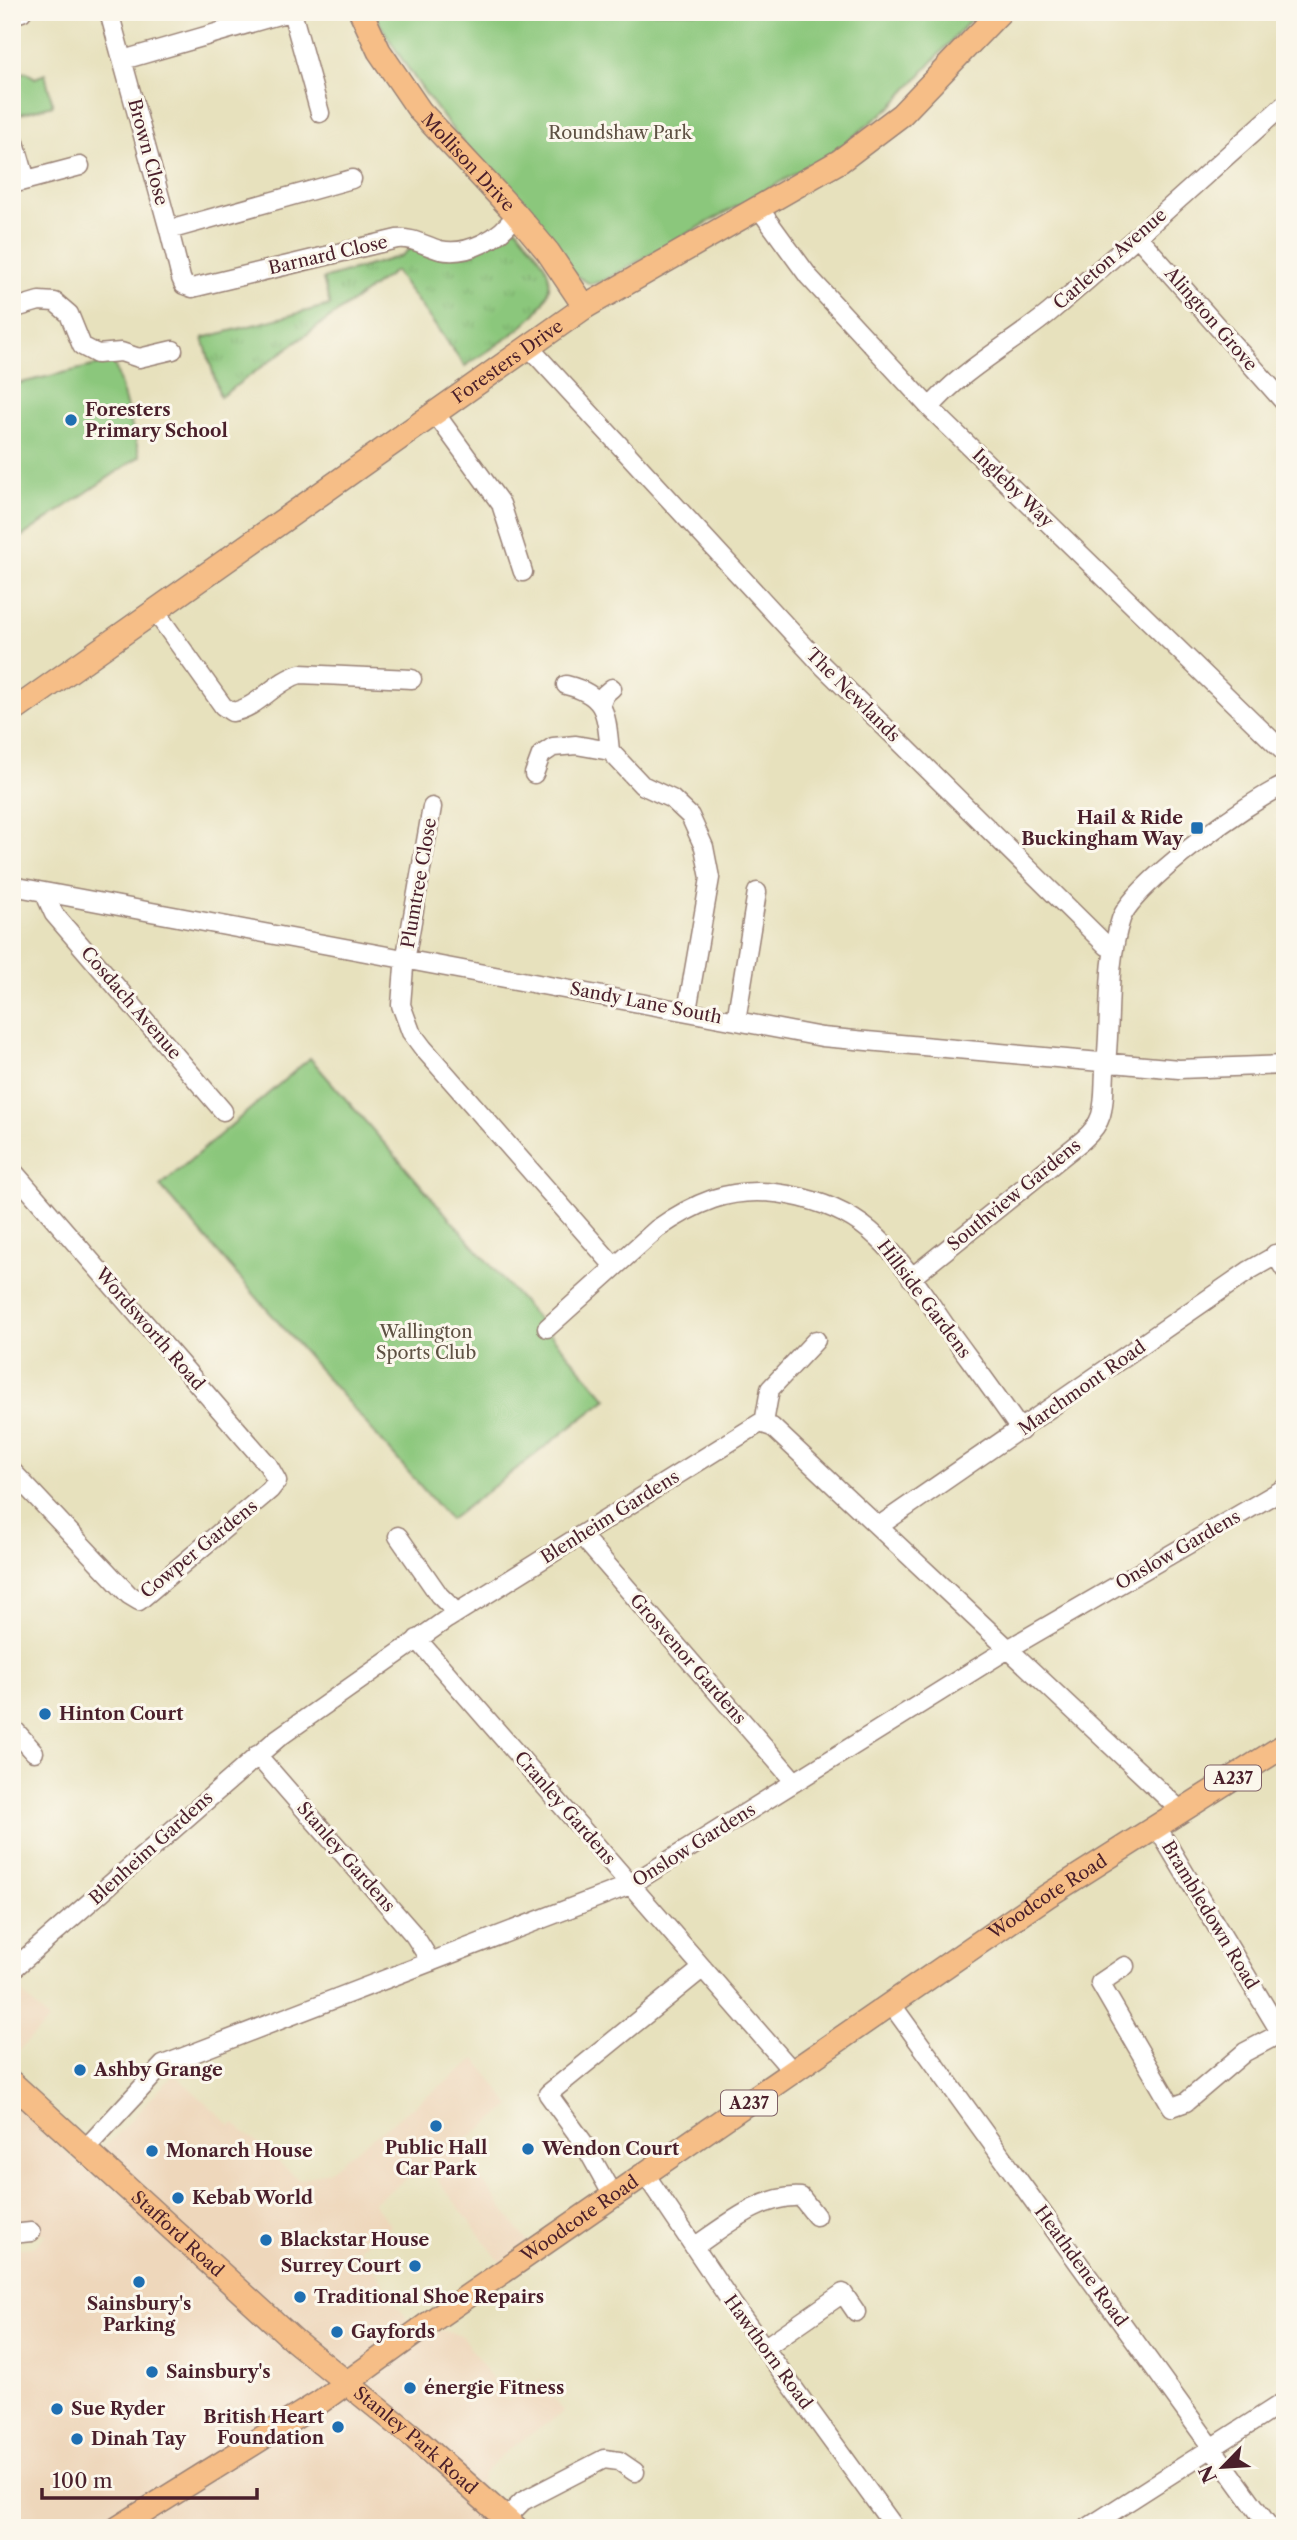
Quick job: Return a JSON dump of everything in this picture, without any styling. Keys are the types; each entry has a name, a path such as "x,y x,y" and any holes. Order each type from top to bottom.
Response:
{"main road":[{"name":"Mollison Drive","path":"360,12 379,51 420,111 516,214 548,253 584,307"},
{"name":"Foresters Drive","path":"12,712 584,307 840,161 901,115 1000,12"},
{"name":"Woodcote Road","path":"118,2528 345,2384 1075,1878 1285,1745"},
{"name":"Stafford Road","path":"12,2083 345,2384"},
{"name":"Stanley Park Road","path":"345,2384 396,2422 511,2523"}],"street":[{"path":"12,15 22,12"},
{"name":"Brown Close","path":"109,12 169,230 352,179"},
{"path":"123,60 290,12 320,113"},
{"name":"Carleton Avenue","path":"930,408 953,385 1027,331 1138,236 1285,104"},
{"path":"12,132 19,182 80,166"},
{"name":"Ingleby Way","path":"758,207 809,277 930,408 1285,753"},
{"name":"Barnard Close","path":"169,230 181,278 184,285 192,288 404,238 447,251 467,250 498,233 516,214"},
{"name":"Alington Grove","path":"1138,236 1285,403"},
{"path":"12,309 39,301 55,302 69,314 82,346 97,354 121,352 139,358 173,350"},
{"name":"The Newlands","path":"528,346 823,666 1107,946 1114,949"},
{"path":"435,413 501,504 523,572"},
{"path":"155,611 223,706 232,712 242,710 276,685 300,674 412,679"},
{"path":"566,685 585,690 601,704 608,721 610,751"},
{"path":"601,704 605,694 612,688"},
{"path":"534,774 541,755 553,747 576,745 610,751 642,785 681,806 698,831 710,865 710,878 687,1011"},
{"path":"1107,1062 1114,949 1127,907 1168,866 1230,819 1285,785"},
{"name":"Plumtree Close","path":"406,958 432,807"},
{"name":"Sandy Lane South","path":"12,886 736,1021 876,1043 1190,1070 1285,1065"},
{"name":"Cosdach Avenue","path":"44,892 54,914 223,1111"},
{"path":"736,1021 757,892"},
{"path":"406,958 401,1005 411,1032 614,1266"},
{"name":"Southview Gardens","path":"911,1278 1091,1133 1101,1114 1107,1062"},
{"name":"Wordsworth Road","path":"16,1181 272,1471 277,1481 271,1490"},
{"name":"Hillside Gardens","path":"547,1328 657,1229 693,1208 724,1197 768,1194 811,1201 851,1218 878,1237 911,1278 1021,1431"},
{"path":"1280,1252 1285,1270"},
{"name":"Marchmont Road","path":"878,1526 1280,1252"},
{"path":"816,1340 769,1389 764,1423 878,1526 1181,1811"},
{"name":"Blenheim Gardens","path":"12,1970 257,1755 417,1639 758,1424 764,1423"},
{"name":"Cowper Gardens","path":"12,1471 129,1595 139,1601 271,1490"},
{"name":"Onslow Gardens","path":"85,2149 163,2065 630,1885 1008,1649 1285,1488"},
{"name":"Grosvenor Gardens","path":"581,1535 795,1782"},
{"path":"398,1536 414,1555 439,1595 457,1613"},
{"name":"Cranley Gardens","path":"417,1639 794,2073"},
{"path":"12,1727 34,1752"},
{"name":"Stanley Gardens","path":"257,1755 414,1936 431,1962"},
{"name":"Brambledown Road","path":"1157,1827 1283,2036"},
{"path":"1125,1966 1100,1983 1172,2107 1194,2096 1245,2052 1283,2036"},
{"path":"613,2196 583,2142 548,2094 703,1968"},
{"name":"Heathdene Road","path":"892,2005 1270,2528"},
{"name":"Hawthorn Road","path":"645,2174 764,2347 895,2528"},
{"path":"694,2247 745,2214 772,2202 801,2197 816,2216"},
{"path":"12,2234 31,2232"},
{"path":"764,2347 843,2293 856,2312"},
{"path":"1087,2528 1285,2401"},
{"path":"511,2523 523,2501 604,2459 619,2461 635,2472"}],"shaded area":[{"path":"12,1983 49,2020 12,2057"},
{"path":"476,2059 511,2106 457,2147 529,2244 501,2263 426,2164 373,2203 391,2226 359,2247 411,2325 461,2335 508,2401 541,2380 564,2412 509,2449 482,2475 478,2508 498,2528 12,2528 12,2249 34,2247 47,2234 12,2234 12,2099 74,2159 106,2146 174,2074 231,2126 234,2123 299,2180 328,2171"}],"green space":[{"name":"Roundshaw Park","path":"373,12 978,12 893,105 834,152 603,281 590,284 575,275 442,116"},
{"path":"27,72 35,78 45,74 53,105 17,115 12,113 12,74"},
{"path":"516,227 546,267 549,288 544,302 522,327 465,366 395,271 220,397 203,338 330,305 323,279 401,256 411,248 426,254"},
{"name":"Foresters Primary School","path":"114,361 140,456 12,543 12,385"},
{"name":"Wallington Sports Club","path":"310,1058 607,1399 450,1520 160,1186"}],"place":[{"name":"Foresters Primary School","path":"71,420"},
{"name":"Hail & Ride Buckingham Way","path":"1197,828"},
{"name":"Hinton Court","path":"45,1714"},
{"name":"Ashby Grange","path":"80,2070"},
{"name":"Public Hall Car Park","path":"436,2126"},
{"name":"Wendon Court","path":"528,2149"},
{"name":"Monarch House","path":"152,2151"},
{"name":"Kebab World","path":"178,2198"},
{"name":"Blackstar House","path":"266,2240"},
{"name":"Surrey Court","path":"415,2266"},
{"name":"Sainsbury's Parking","path":"139,2282"},
{"name":"Traditional Shoe Repairs","path":"300,2297"},
{"name":"Gayfords","path":"337,2332"},
{"name":"Sainsbury's","path":"152,2372"},
{"name":"énergie Fitness","path":"410,2388"},
{"name":"Sue Ryder","path":"57,2409"},
{"name":"British Heart Foundation","path":"338,2427"},
{"name":"Dinah Tay","path":"77,2439"}]}
